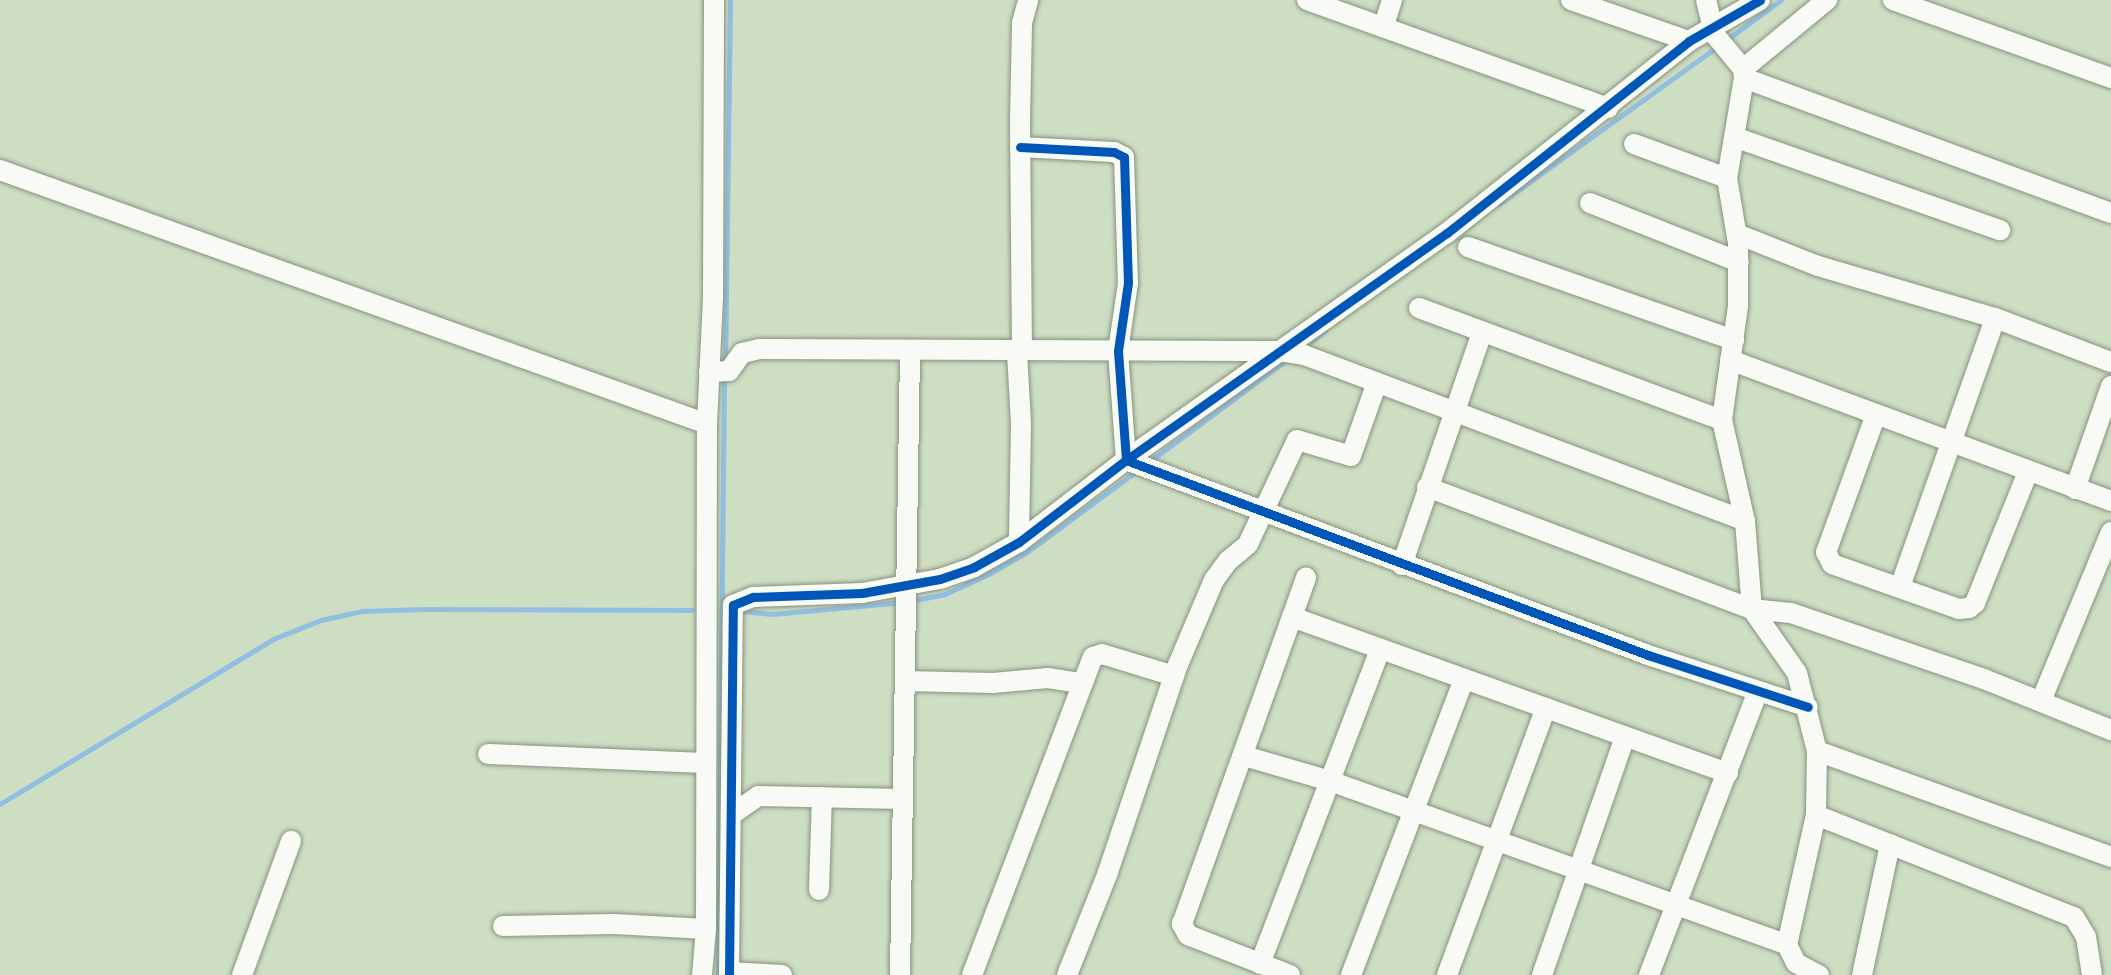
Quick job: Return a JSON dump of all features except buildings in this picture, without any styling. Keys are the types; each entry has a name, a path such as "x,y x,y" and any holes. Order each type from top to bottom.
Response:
{"street":[{"path":"702,975 706,929 707,424 719,372 713,296 714,0"},
{"path":"1019,542 1022,23 1028,0"},
{"path":"1307,0 1384,25 1608,108"},
{"path":"1384,25 1392,0"},
{"path":"1571,0 1689,41 1718,38 1760,0"},
{"path":"1706,0 1718,38 1744,73 2111,213"},
{"path":"1819,975 1796,963 1787,945 1816,815 1817,751 1808,707 1789,657 1752,609 1745,521 1722,420 1734,340 1739,262 1737,234 1727,178 1737,138 1744,73 1827,0"},
{"path":"1893,0 2111,78"},
{"path":"782,975 729,974 733,605 753,597 862,593 906,600 1019,542 1136,464 1291,353 1608,108 1689,41"},
{"path":"1737,138 2000,230"},
{"path":"1634,144 1727,178"},
{"path":"1020,147 1114,152 1124,157 1128,283 1118,351 1136,464"},
{"path":"0,170 707,424"},
{"path":"1590,203 1739,262"},
{"path":"1737,234 1818,266 1995,318 2111,362"},
{"path":"1468,247 1734,340"},
{"path":"1419,308 1722,420"},
{"path":"1900,587 1953,444 1995,318"},
{"path":"1402,566 1427,487 1482,333"},
{"path":"719,372 742,353 759,349 910,352 1291,353 1377,382 1745,521"},
{"path":"900,975 910,352"},
{"path":"1730,360 1875,417 2111,501"},
{"path":"1067,975 1107,875 1174,676 1215,580 1228,561 1244,549 1297,440 1351,456 1377,382"},
{"path":"2075,489 2111,386"},
{"path":"1875,417 1826,556 1832,564 1959,609 1975,603 2028,472"},
{"path":"1136,464 1402,566 1648,656 1808,707"},
{"path":"1427,487 1752,609 1791,613 2041,701 2111,730"},
{"path":"2041,701 2111,532"},
{"path":"1290,975 1188,935 1182,924 1244,756 1306,577"},
{"path":"1292,617 1728,773"},
{"path":"1260,964 1380,649"},
{"path":"972,975 1081,683 1096,654 1174,676"},
{"path":"905,681 993,683 1048,678 1081,683"},
{"path":"1351,975 1464,679"},
{"path":"1649,975 1758,691"},
{"path":"1447,975 1498,843 1546,708"},
{"path":"1542,975 1580,872 1625,736"},
{"path":"1817,751 2111,857"},
{"path":"488,754 706,763"},
{"path":"1244,756 1330,781 1787,945"},
{"path":"731,815 758,796 903,799"},
{"path":"819,890 822,797"},
{"path":"1816,815 2074,917 2086,937 2092,975"},
{"path":"242,975 291,842"},
{"path":"1862,975 1890,844"},
{"path":"503,926 614,924 706,929"}],"waterway":[{"path":"725,366 730,0"},
{"path":"1725,41 1781,0"},
{"path":"1499,204 1718,46"},
{"path":"1303,348 1325,331"},
{"path":"1149,462 1289,358"},
{"path":"718,975 724,378"},
{"path":"910,601 945,594 987,575 1027,552 1137,471"},
{"path":"740,611 773,614 902,602"},
{"path":"0,804 273,639 321,620 362,611 423,609 692,610"}],"cycle path":[{"path":"729,975 733,605 753,597 862,593 940,579 974,567 1019,542 1126,460 1447,233 1689,41 1760,0"},
{"path":"1020,147 1114,152 1124,157 1128,283 1118,351 1126,460 1648,655 1808,707"}]}
